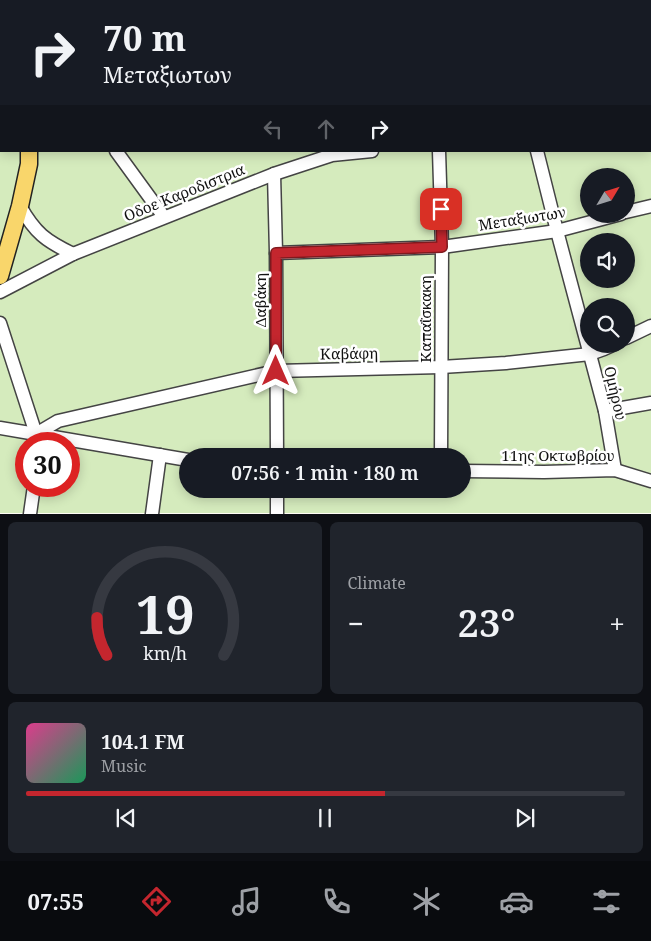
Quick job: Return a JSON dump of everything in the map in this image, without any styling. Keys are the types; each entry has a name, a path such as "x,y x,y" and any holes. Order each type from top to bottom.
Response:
{"main road":[{"path":"0,276 20,206 29,164 29,152"}],"street":[{"path":"117,152 164,217"},
{"name":"Oδοε Καροδιστρια","path":"0,292 73,254 164,217 333,153 352,152"},
{"name":"Καπαΐσκακη","path":"439,152 442,247 441,448"},
{"name":"Ομήρου","path":"538,152 557,231 605,411 615,470"},
{"name":"Δαβάκη","path":"274,174 277,448"},
{"path":"20,206 28,221 43,237 52,244 73,254"},
{"path":"635,210 651,206"},
{"name":"Μεταξιωτων","path":"276,253 442,247 557,231 588,223"},
{"path":"0,323 34,432"},
{"path":"635,334 651,326"},
{"name":"Καβάφη","path":"44,432 58,420 276,371 441,367 506,363 590,354"},
{"path":"605,411 651,403"},
{"path":"0,428 15,433"},
{"path":"80,445 179,458"},
{"path":"152,514 160,455"},
{"name":"11ης Οκτωβρίου","path":"471,471 615,470 651,481"},
{"path":"30,514 32,497"},
{"path":"277,498 277,514"}],"green space":[{"path":"0,152 651,152 651,513 0,513"}],"route":[{"path":"276,371 276,253 442,247 441,209"}]}
